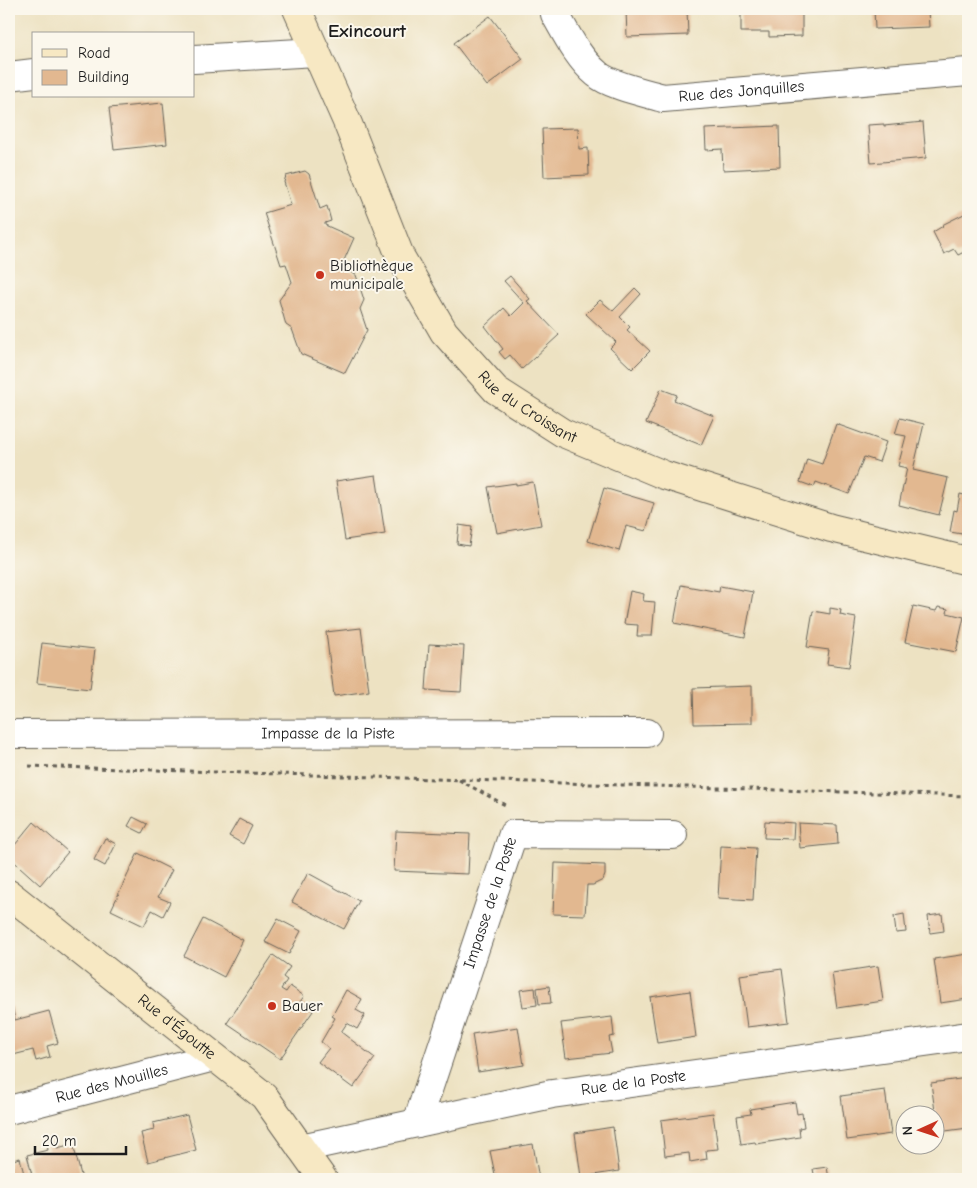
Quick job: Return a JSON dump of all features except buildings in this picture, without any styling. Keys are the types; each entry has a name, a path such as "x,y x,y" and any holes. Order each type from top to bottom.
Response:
{"street":[{"name":"Rue du Croissant","path":"297,9 348,124 400,256 444,332 496,390 563,433 664,476 831,528 968,561"},
{"name":"Rue des Jonquilles","path":"554,9 554,14 574,47 598,75 627,88 663,98 968,72"},
{"path":"195,59 316,52"},
{"path":"9,76 32,73"},
{"name":"Impasse de la Piste","path":"9,734 647,732"},
{"name":"Impasse de la Poste","path":"416,1123 513,834 673,835"},
{"name":"Rue d'Égoutte","path":"10,895 264,1096 323,1179"},
{"name":"Rue de la Poste","path":"301,1148 552,1094 968,1036"},
{"name":"Rue des Mouilles","path":"9,1110 214,1057"}],"path":[{"path":"28,766 968,796"},
{"path":"459,780 517,810 513,834"}],"place":[{"name":"Bibliothèque municipale","path":"320,275"},
{"name":"Bauer","path":"272,1006"}],"district":[{"name":"Exincourt","path":"367,31"}]}
